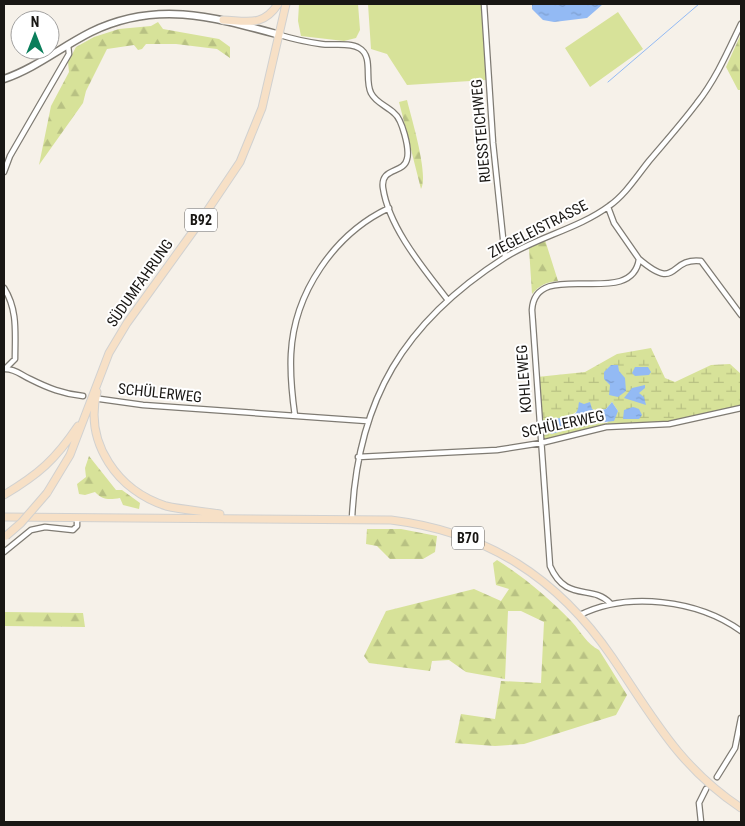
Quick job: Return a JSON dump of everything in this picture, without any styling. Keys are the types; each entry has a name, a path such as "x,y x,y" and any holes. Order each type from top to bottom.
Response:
{"main road":[{"path":"223,20 250,21 264,19 278,4"},
{"name":"B92","path":"280,35 286,4"},
{"path":"4,78 24,71 92,31 146,15 180,13 223,20 280,35"},
{"name":"SÜDUMFAHRUNG","path":"5,536 21,523 47,493 70,455 104,367 126,323 197,226 240,162 262,108 280,35"},
{"name":"B92","path":"104,367 95,401 94,429 104,458 120,478 135,490 166,506 243,518"},
{"name":"B92","path":"4,495 34,478 54,459 85,415"},
{"name":"B70","path":"4,516 243,518 410,522 469,538 510,558 537,575 580,615 612,656 664,736 688,765 715,789 741,808"}],"street":[{"name":"RUESSTEICHWEG","path":"484,4 493,143 505,257"},
{"name":"ZIEGELEISTRASSE","path":"352,520 354,479 367,420 386,379 408,343 447,300 505,257 608,207 623,194 698,102 723,62 741,24"},
{"path":"280,35 321,44 354,46 364,52 367,59 370,92 376,100 400,120 406,143 408,159 404,164 387,173 383,180 383,188 389,208 413,254 447,300"},
{"path":"4,172 10,156 69,54 68,45"},
{"path":"608,207 614,223 639,259 661,275 667,275 691,262 700,262 741,316"},
{"path":"295,416 291,374 292,343 299,314 311,284 326,259 345,239 367,220 389,208"},
{"name":"KOHLEWEG","path":"610,603 600,595 581,593 567,588 557,578 550,566 532,310 533,300 542,290 554,286 606,284 624,279 636,270 639,259"},
{"path":"4,288 10,296 15,313 18,371"},
{"path":"5,369 16,358"},
{"path":"5,369 18,371 27,378 63,394 83,396"},
{"name":"SCHÜLERWEG","path":"100,399 143,405 367,420"},
{"name":"SCHÜLERWEG","path":"358,457 497,450 541,443 606,426 669,424 741,408"},
{"path":"4,552 31,530 45,527 73,530 77,526 77,518"},
{"path":"580,615 610,603 662,603 694,607 717,616 741,631"},
{"path":"717,777 735,748 741,718"},
{"path":"701,822 698,803 706,789"}],"green space":[{"path":"299,4 358,4 360,30 356,38 344,41 301,36 298,21"},
{"path":"368,4 482,4 486,80 407,85 387,54 371,49"},
{"path":"618,12 643,49 590,87 565,48"},
{"path":"158,22 163,29 219,39 230,47 230,58 217,49 176,44 146,44 142,49 138,50 134,45 107,49 86,91 83,103 39,165 51,106 69,72 68,62 76,47 94,37 119,29 151,26"},
{"path":"741,34 741,90 738,90 726,67"},
{"path":"407,100 421,159 423,182 421,189 399,102"},
{"path":"545,240 558,281 544,284 532,294 529,248"},
{"path":"651,348 665,378 675,382 711,365 730,364 741,374 741,408 669,424 626,425 541,443 537,377 585,372 617,354","holes":["609,369 618,397 604,373","612,402 618,411 607,423 587,424 551,434 556,418 564,419 578,411 606,409"]},
{"path":"89,456 116,490 122,490 140,503 139,509 123,505 120,498 106,499 100,497 95,492 85,495 79,494 77,484 86,477 85,468"},
{"path":"367,529 401,529 437,536 435,552 423,559 390,559 377,546 366,544"},
{"path":"497,560 546,597 599,650 627,695 616,715 524,744 495,746 455,743 461,714 495,719 501,681 541,683 544,622 521,611 508,611 505,679 466,672 449,660 432,661 430,671 369,663 364,656 386,611 474,589 501,601 509,589 496,585 493,563"},
{"path":"4,612 83,613 85,627 4,626"}],"water":[{"path":"532,4 603,4 587,18 554,22 543,20 532,9"},
{"path":"611,365 618,365 619,371 625,378 626,391 618,397 609,395 610,385 604,379 604,372"},
{"path":"635,367 648,367 651,372 649,375 635,376 632,373"},
{"path":"645,385 645,388 639,393 644,397 646,405 624,398 632,388"},
{"path":"579,402 584,404 590,402 592,409 596,411 606,409 612,402 618,411 614,421 587,424 551,434 552,424 556,418 571,417 578,410"},
{"path":"633,407 639,409 642,415 639,419 623,419 624,410"}],"waterway":[{"path":"608,82 699,4"}]}
